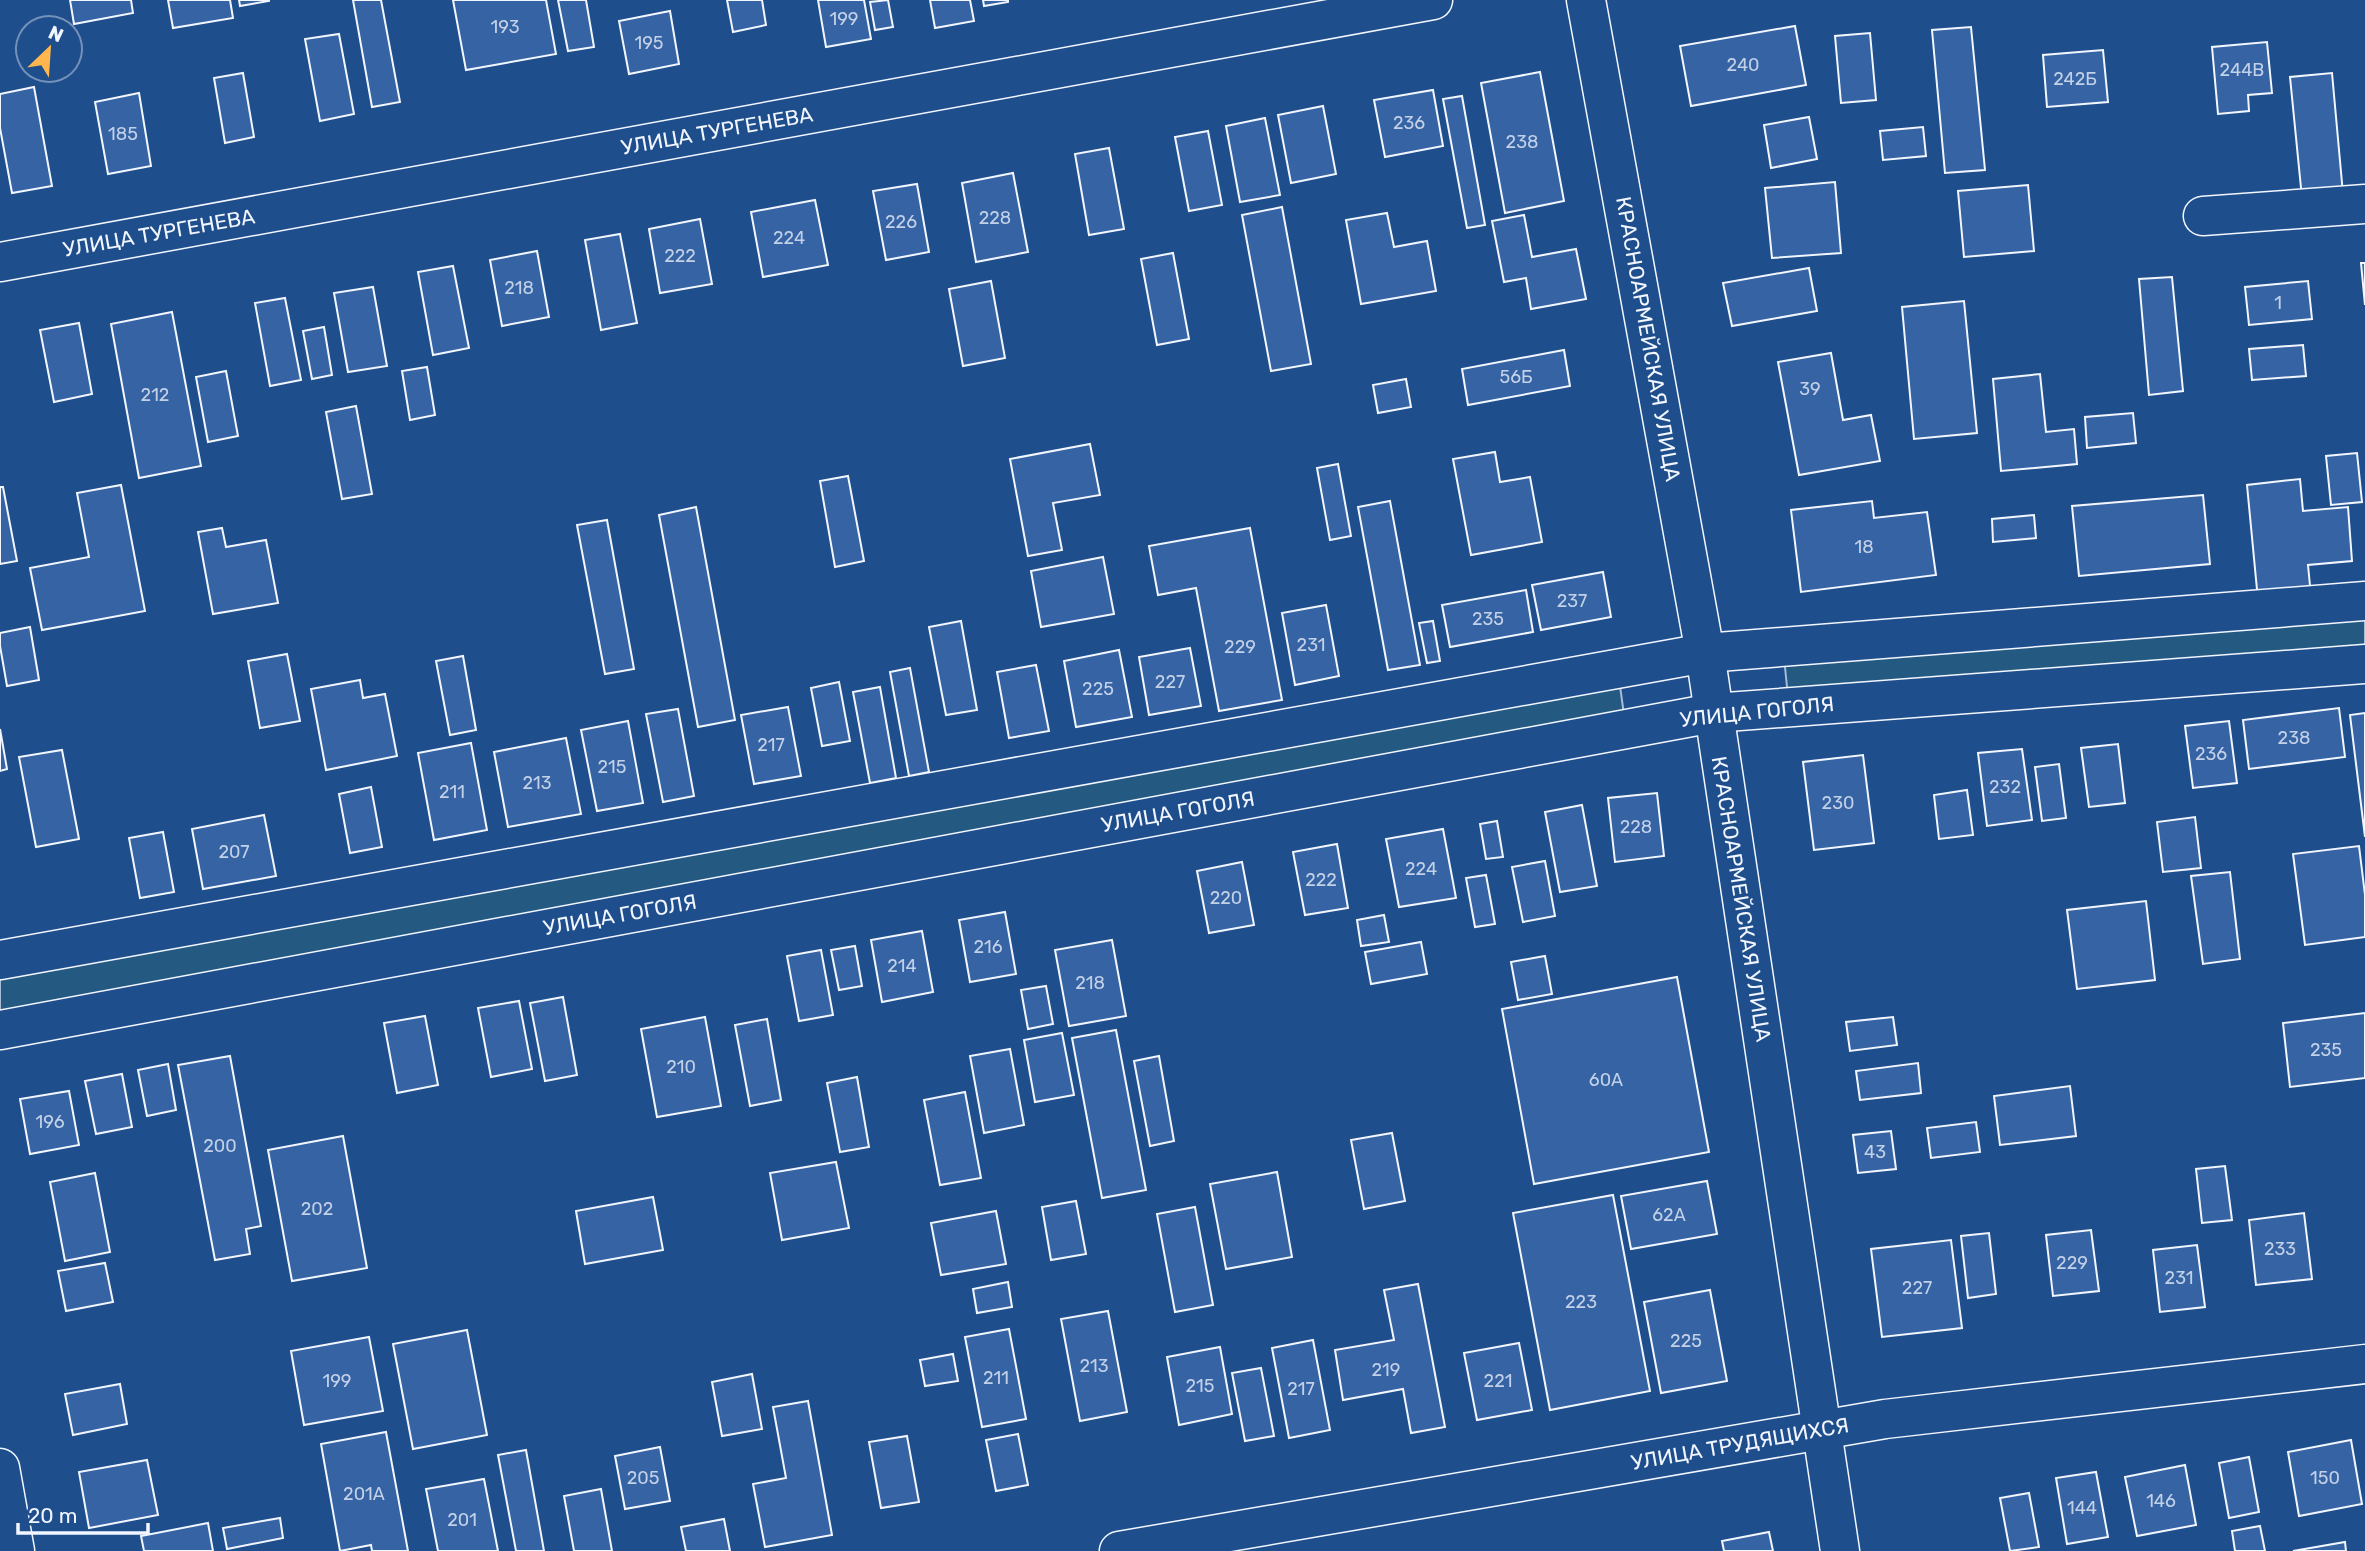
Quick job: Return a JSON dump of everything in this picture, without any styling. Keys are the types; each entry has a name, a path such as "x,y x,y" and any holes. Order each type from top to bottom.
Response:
{"street":[{"name":"УЛИЦА ТУРГЕНЕВА","path":"0,262 1433,0"},
{"name":"КРАСНОАРМЕЙСКАЯ УЛИЦА","path":"1586,0 1705,653 1840,1551"},
{"path":"2203,216 2365,204"},
{"path":"0,960 1705,653 2365,601"},
{"name":"УЛИЦА ГОГОЛЯ","path":"0,1030 1713,713 2365,664"},
{"name":"УЛИЦА ТРУДЯЩИХСЯ","path":"1119,1551 1885,1419 2365,1364"},
{"path":"0,1468 15,1551"}],"shaded area":[{"path":"2365,613 2365,653 1788,697 1784,657"},
{"path":"1620,686 1625,722 0,1015 0,973"}],"building":[{"path":"70,0 131,0 133,13 84,22 84,14 72,14"},
{"path":"168,0 230,0 233,18 173,28"},
{"path":"239,0 269,0 269,1 240,6"},
{"path":"353,0 381,0 400,102 372,107"},
{"path":"453,0 546,0 556,54 466,70"},
{"path":"558,0 586,0 594,47 568,51"},
{"path":"727,0 762,0 766,25 733,32"},
{"path":"818,0 864,0 871,39 826,47"},
{"path":"888,0 893,27 875,30 870,2"},
{"path":"930,0 970,0 974,21 935,28"},
{"path":"983,0 1008,0 1008,2 984,6"},
{"path":"670,11 679,64 629,74 619,21"},
{"path":"1795,26 1806,85 1691,106 1680,46"},
{"path":"1971,27 1985,170 1945,173 1932,30"},
{"path":"1870,33 1876,100 1841,103 1835,36"},
{"path":"339,34 354,114 320,121 305,39"},
{"path":"2267,42 2272,93 2248,95 2249,111 2218,114 2212,47"},
{"path":"2103,50 2108,102 2047,107 2043,55"},
{"path":"1540,72 1564,201 1505,213 1481,83"},
{"path":"243,73 254,137 225,143 214,78"},
{"path":"2332,73 2343,194 2302,198 2290,77"},
{"path":"34,87 52,186 12,193 0,128 0,94"},
{"path":"1433,90 1443,146 1385,157 1374,100"},
{"path":"139,93 151,166 108,174 95,102"},
{"path":"1462,96 1485,225 1467,228 1443,99"},
{"path":"1323,106 1336,174 1291,183 1278,115"},
{"path":"1809,117 1817,159 1771,168 1764,125"},
{"path":"1265,118 1280,195 1240,202 1226,126"},
{"path":"1923,127 1926,156 1883,160 1880,131"},
{"path":"1208,131 1222,205 1189,211 1175,137"},
{"path":"1109,148 1124,229 1089,235 1075,154"},
{"path":"1013,173 1028,252 976,262 962,183"},
{"path":"1835,182 1841,253 1772,258 1765,188"},
{"path":"917,184 929,252 886,260 873,191"},
{"path":"2028,185 2034,251 1964,257 1958,191"},
{"path":"815,200 828,265 763,277 751,212"},
{"path":"1282,207 1311,364 1271,371 1242,215"},
{"path":"1387,213 1394,247 1427,241 1436,291 1361,304 1346,220"},
{"path":"1524,215 1532,257 1576,249 1586,299 1531,309 1526,278 1504,282 1492,221"},
{"path":"700,219 712,284 660,293 649,229"},
{"path":"620,234 637,323 601,330 585,240"},
{"path":"537,251 549,317 502,326 490,260"},
{"path":"1173,253 1189,339 1157,345 1141,259"},
{"path":"2361,263 2365,263 2365,305"},
{"path":"453,266 469,348 433,355 418,272"},
{"path":"1809,268 1817,311 1732,326 1723,283"},
{"path":"2172,277 2183,391 2149,395 2139,279"},
{"path":"991,281 1005,358 963,366 949,289"},
{"path":"2308,281 2312,319 2249,325 2245,287"},
{"path":"373,287 387,366 348,372 334,293"},
{"path":"285,298 301,380 270,386 255,303"},
{"path":"1964,301 1977,433 1914,439 1902,307"},
{"path":"172,312 201,466 139,478 111,324"},
{"path":"79,323 92,394 54,402 40,330"},
{"path":"324,327 332,375 312,379 303,331"},
{"path":"2303,345 2306,376 2252,380 2249,349"},
{"path":"1564,350 1570,386 1468,405 1462,369"},
{"path":"1831,353 1843,420 1871,415 1880,461 1799,475 1778,362"},
{"path":"427,367 435,415 410,420 402,371"},
{"path":"226,371 238,436 208,442 196,377"},
{"path":"2040,374 2046,432 2074,429 2077,464 2001,471 1993,379"},
{"path":"1406,379 1411,407 1378,413 1373,385"},
{"path":"356,406 372,494 342,499 326,412"},
{"path":"2133,413 2136,443 2087,448 2085,417"},
{"path":"1090,444 1100,495 1053,503 1062,550 1028,556 1010,459"},
{"path":"1495,452 1500,482 1530,477 1542,542 1471,555 1453,459"},
{"path":"2357,453 2362,502 2331,505 2326,456"},
{"path":"1338,464 1351,536 1330,540 1317,468"},
{"path":"848,476 864,561 835,567 820,481"},
{"path":"2300,479 2303,511 2348,507 2352,561 2308,565 2311,596 2258,600 2247,485"},
{"path":"121,485 145,611 42,630 30,568 89,557 77,493"},
{"path":"0,487 3,487 17,561 0,564"},
{"path":"2203,495 2210,564 2079,576 2072,506"},
{"path":"1390,501 1420,665 1388,670 1358,507"},
{"path":"1872,501 1874,518 1927,512 1936,575 1801,592 1791,510"},
{"path":"696,507 735,720 698,727 659,515"},
{"path":"2034,515 2036,538 1993,542 1992,519"},
{"path":"607,520 634,669 605,674 577,525"},
{"path":"222,528 226,547 266,540 278,603 213,614 198,532"},
{"path":"1250,528 1282,700 1219,711 1196,588 1158,595 1149,546"},
{"path":"1103,557 1114,614 1041,627 1031,571"},
{"path":"1603,572 1611,617 1541,630 1532,585"},
{"path":"1526,590 1533,632 1450,647 1442,605"},
{"path":"1326,605 1339,676 1295,685 1282,613"},
{"path":"961,621 977,710 946,715 929,627"},
{"path":"1433,621 1440,661 1427,663 1419,623"},
{"path":"30,627 39,680 7,686 0,633"},
{"path":"1190,648 1201,706 1149,715 1139,657"},
{"path":"1119,650 1132,717 1076,727 1064,661"},
{"path":"287,654 300,721 260,728 248,661"},
{"path":"463,656 476,730 450,735 436,661"},
{"path":"1036,665 1049,731 1009,738 997,672"},
{"path":"910,668 929,772 909,776 890,672"},
{"path":"360,680 363,698 385,694 397,756 326,770 311,689"},
{"path":"839,682 850,741 822,746 811,688"},
{"path":"880,687 896,778 870,783 853,692"},
{"path":"788,707 801,776 754,784 741,715"},
{"path":"2339,708 2345,757 2249,769 2243,720"},
{"path":"678,709 694,796 663,802 646,714"},
{"path":"2365,713 2365,837 2350,715"},
{"path":"628,721 643,803 597,811 581,730"},
{"path":"2229,721 2237,783 2193,788 2185,726"},
{"path":"0,729 7,769 0,771"},
{"path":"566,738 581,814 508,827 494,752"},
{"path":"471,743 487,830 434,840 418,753"},
{"path":"2118,744 2125,803 2089,807 2081,748"},
{"path":"2022,749 2032,820 1987,826 1978,753"},
{"path":"62,750 79,839 36,847 19,757"},
{"path":"1863,755 1874,843 1814,850 1803,762"},
{"path":"2059,764 2066,818 2042,821 2035,767"},
{"path":"371,787 382,847 350,853 339,794"},
{"path":"1967,790 1973,835 1939,839 1934,795"},
{"path":"1657,793 1664,856 1615,862 1608,798"},
{"path":"1582,805 1597,886 1560,892 1545,812"},
{"path":"264,815 276,876 203,889 192,829"},
{"path":"2195,817 2201,868 2163,872 2157,822"},
{"path":"1497,821 1503,857 1486,859 1480,824"},
{"path":"1443,829 1456,898 1399,907 1386,839"},
{"path":"163,832 174,892 140,898 129,838"},
{"path":"1337,844 1348,908 1305,915 1293,852"},
{"path":"2359,846 2365,895 2365,937 2305,945 2293,854"},
{"path":"1545,861 1555,916 1523,922 1512,867"},
{"path":"1242,862 1254,925 1209,933 1197,871"},
{"path":"2230,872 2240,959 2203,964 2191,876"},
{"path":"1486,875 1495,924 1475,927 1466,878"},
{"path":"2146,901 2155,980 2077,989 2067,910"},
{"path":"1005,912 1016,974 970,982 959,920"},
{"path":"1384,915 1389,942 1361,946 1357,920"},
{"path":"922,931 933,992 882,1002 871,940"},
{"path":"1112,940 1126,1016 1069,1026 1055,950"},
{"path":"1421,942 1427,974 1371,984 1365,952"},
{"path":"855,946 862,986 839,990 831,950"},
{"path":"821,950 833,1015 799,1021 787,956"},
{"path":"1545,956 1552,994 1518,1000 1511,962"},
{"path":"1677,977 1709,1152 1534,1184 1502,1009"},
{"path":"1046,986 1053,1024 1028,1029 1021,990"},
{"path":"563,997 577,1075 545,1081 530,1003"},
{"path":"519,1001 532,1069 491,1077 478,1008"},
{"path":"2365,1013 2365,1078 2290,1087 2283,1023"},
{"path":"425,1016 438,1085 397,1093 384,1023"},
{"path":"705,1017 721,1106 657,1117 641,1029"},
{"path":"1893,1017 1897,1045 1850,1051 1846,1022"},
{"path":"767,1019 781,1100 750,1106 735,1025"},
{"path":"1116,1030 1146,1190 1102,1198 1072,1038"},
{"path":"1062,1033 1074,1095 1035,1102 1024,1040"},
{"path":"1010,1049 1024,1125 984,1133 970,1056"},
{"path":"230,1056 261,1226 246,1229 250,1254 215,1260 178,1065"},
{"path":"1159,1056 1174,1141 1150,1146 1134,1061"},
{"path":"1918,1063 1921,1093 1860,1100 1856,1071"},
{"path":"168,1064 176,1110 147,1116 138,1070"},
{"path":"122,1074 132,1127 96,1134 85,1081"},
{"path":"857,1077 869,1147 840,1152 827,1083"},
{"path":"2070,1086 2076,1136 2000,1145 1994,1096"},
{"path":"69,1091 79,1145 30,1154 20,1099"},
{"path":"965,1092 981,1178 940,1185 924,1100"},
{"path":"1976,1122 1980,1152 1931,1158 1927,1128"},
{"path":"1891,1131 1896,1169 1858,1173 1853,1135"},
{"path":"1392,1133 1405,1201 1364,1209 1351,1140"},
{"path":"343,1136 367,1268 292,1281 268,1150"},
{"path":"836,1162 849,1228 782,1240 770,1173"},
{"path":"2225,1166 2232,1220 2202,1223 2196,1169"},
{"path":"1277,1172 1292,1257 1226,1269 1210,1184"},
{"path":"95,1173 110,1252 65,1261 50,1182"},
{"path":"1707,1181 1717,1234 1631,1249 1621,1196"},
{"path":"1613,1195 1650,1391 1550,1410 1513,1213"},
{"path":"653,1197 663,1250 585,1264 576,1211"},
{"path":"1076,1201 1086,1254 1051,1260 1042,1207"},
{"path":"1195,1207 1213,1305 1175,1312 1157,1214"},
{"path":"996,1211 1006,1264 941,1275 931,1223"},
{"path":"2304,1213 2312,1279 2256,1285 2249,1220"},
{"path":"2091,1230 2099,1291 2053,1296 2046,1235"},
{"path":"1989,1233 1996,1294 1968,1298 1961,1236"},
{"path":"1951,1240 1962,1328 1882,1337 1871,1249"},
{"path":"2197,1245 2205,1307 2160,1312 2153,1250"},
{"path":"105,1263 113,1302 66,1311 58,1271"},
{"path":"1008,1282 1012,1307 977,1313 973,1289"},
{"path":"1418,1284 1445,1427 1411,1433 1403,1389 1343,1400 1335,1350 1394,1340 1384,1290"},
{"path":"1710,1290 1727,1381 1661,1393 1644,1302"},
{"path":"1108,1311 1127,1412 1080,1421 1061,1319"},
{"path":"1009,1329 1026,1419 982,1427 965,1337"},
{"path":"467,1330 487,1435 413,1449 393,1344"},
{"path":"369,1337 383,1411 304,1425 291,1351"},
{"path":"1313,1340 1330,1430 1289,1438 1272,1348"},
{"path":"1519,1343 1532,1410 1477,1420 1464,1353"},
{"path":"1220,1347 1232,1414 1179,1425 1167,1357"},
{"path":"953,1354 958,1381 925,1386 920,1360"},
{"path":"1261,1368 1274,1436 1245,1441 1232,1373"},
{"path":"752,1374 762,1429 722,1436 712,1382"},
{"path":"120,1384 127,1424 73,1435 65,1394"},
{"path":"808,1401 832,1535 765,1547 753,1484 786,1478 773,1407"},
{"path":"386,1432 408,1551 372,1551 371,1545 340,1551 321,1444"},
{"path":"1018,1434 1028,1485 996,1491 986,1440"},
{"path":"907,1436 919,1502 881,1508 869,1442"},
{"path":"2351,1440 2362,1504 2299,1516 2288,1452"},
{"path":"660,1447 670,1501 625,1509 615,1456"},
{"path":"526,1450 544,1551 516,1551 498,1455"},
{"path":"2249,1457 2259,1512 2229,1518 2219,1463"},
{"path":"147,1460 158,1515 89,1528 79,1472"},
{"path":"2185,1465 2196,1525 2137,1536 2125,1477"},
{"path":"2096,1472 2108,1537 2067,1544 2056,1478"},
{"path":"484,1479 498,1551 438,1551 426,1489"},
{"path":"601,1489 612,1551 574,1551 564,1496"},
{"path":"2029,1493 2039,1547 2010,1551 2000,1498"},
{"path":"280,1518 283,1538 227,1549 223,1528"},
{"path":"724,1519 730,1551 686,1551 681,1527"},
{"path":"208,1523 213,1551 144,1551 141,1536"},
{"path":"2260,1526 2265,1551 2235,1551 2232,1531"},
{"path":"1769,1532 1773,1551 1724,1551 1722,1541"},
{"path":"2345,1542 2346,1551 2293,1551"}]}
